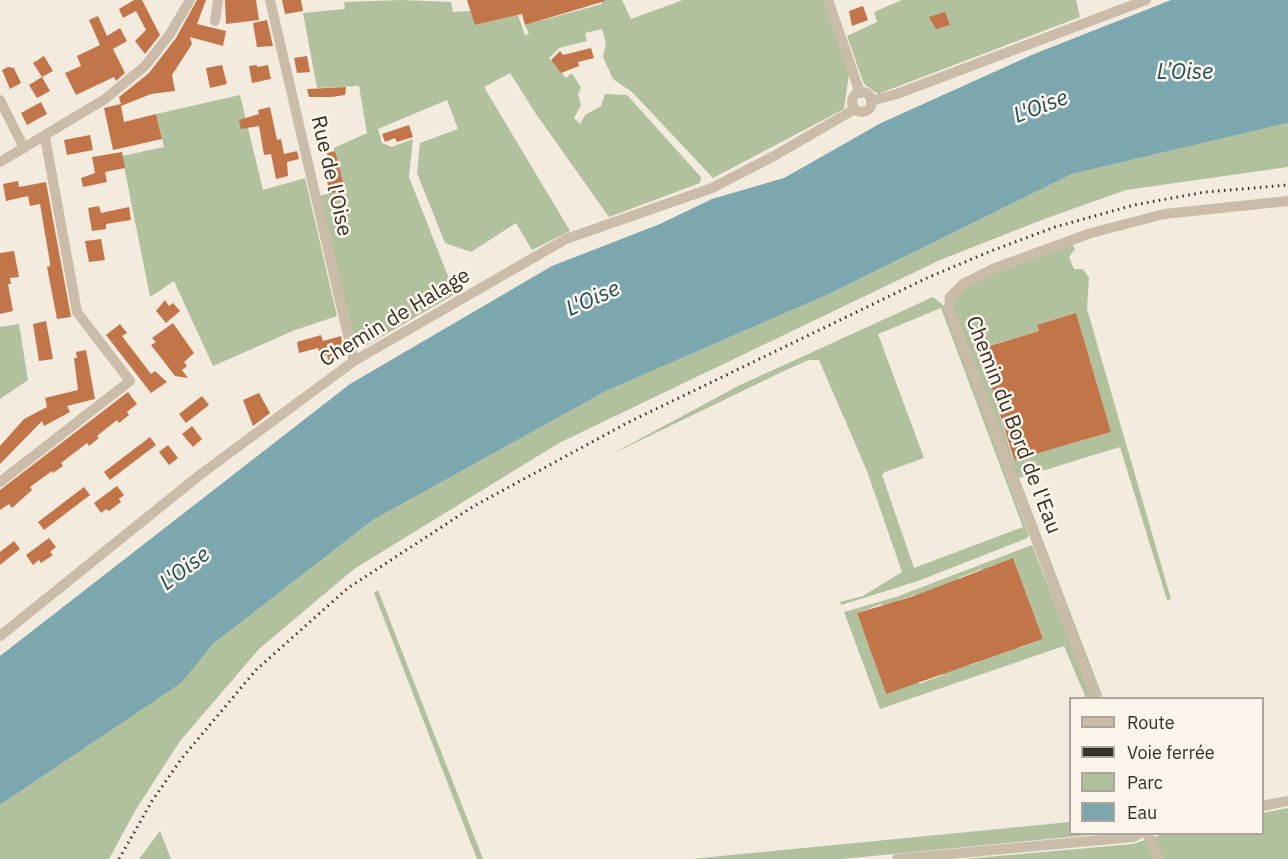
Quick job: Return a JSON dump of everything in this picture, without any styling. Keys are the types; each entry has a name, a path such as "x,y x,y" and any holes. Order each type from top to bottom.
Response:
{"street":[{"path":"0,162 105,99 145,66 170,34 190,0"},
{"path":"215,21 218,0"},
{"name":"Rue de l'Oise","path":"270,0 354,362"},
{"path":"828,0 860,93"},
{"path":"871,101 897,94 1146,0"},
{"path":"860,93 866,94 871,101 870,108 865,112 855,109 852,101 860,93"},
{"path":"0,100 24,148"},
{"name":"Chemin de Halage","path":"0,636 201,474 354,362 566,239 712,188 774,156 855,109"},
{"path":"0,482 130,381 77,312 45,137"},
{"name":"Chemin du Bord de l'Eau","path":"1095,697 951,315 948,304 950,297 963,284 995,268 1091,233 1164,214 1288,201"},
{"path":"1264,806 1288,801"},
{"path":"897,859 1137,835"},
{"path":"1148,835 1160,859"}],"green space":[{"path":"402,0 451,2 453,12 471,11 475,25 518,15 525,35 529,34 525,25 602,4 602,0 622,0 631,19 683,0 824,0 849,74 844,109 713,178 632,92 613,79 603,57 606,43 602,29 585,33 587,41 559,48 549,58 566,78 572,73 581,88 578,94 581,105 574,118 580,124 585,115 601,106 605,94 627,95 701,177 700,183 609,217 536,114 510,73 484,87 570,231 532,250 516,223 471,252 445,243 417,173 420,143 458,129 447,100 378,129 382,143 392,147 413,139 409,177 455,294 366,346 354,339 319,196 345,189 334,148 367,133 359,86 317,88 303,13 345,9 344,2"},
{"path":"902,0 1076,0 1080,17 878,94 864,84 847,36 877,22 874,12"},
{"path":"240,95 263,190 305,178 337,316 295,330 213,366 174,281 150,297 122,156 164,147 156,114"},
{"path":"1288,123 1288,167 1126,190 1047,218 940,260 559,443 354,569 259,649 180,741 135,811 109,859 0,859 0,805 180,683 213,644 373,520 606,391 829,294 1072,174"},
{"path":"1071,242 1075,249 1069,257 1074,269 1083,269 1089,278 1087,309 1171,599 1167,600 1120,447 1019,478 1103,697 1096,690 1022,496 1018,478 1010,464 957,324 953,306 955,296 967,284 987,273","holes":["1076,314 1111,432 1013,460 980,349 1039,331 1037,325"]},
{"path":"933,297 944,306 1029,536 918,581 841,605 840,602 863,596 902,572 867,471 819,360 809,360 788,369 610,455 738,386","holes":["941,308 1023,527 914,568 882,475 924,458 878,334"]},
{"path":"19,324 28,380 0,399 0,327"},
{"path":"1032,545 1092,697 1086,697 1064,646 880,709 844,612 896,597","holes":["1013,558 1043,639 1019,648 989,567","982,569 1012,650 988,658 958,578","951,583 979,662 966,666 938,587","914,595 943,675 919,684 889,604","881,604 910,685 886,694 857,613"]},
{"path":"378,590 483,859 477,859 374,593"},
{"path":"1288,808 1288,859 964,859 1133,844 1160,835 1264,835 1264,813"},
{"path":"1069,822 1069,835 1090,835 842,859 691,859"},
{"path":"160,831 171,859 139,859"}],"water":[{"name":"L’Oise","path":"1171,0 1288,0 1288,123 1072,174 829,294 606,391 373,520 213,644 181,683 0,805 0,656 350,384 552,266 660,224 712,199 784,178 881,123 1034,54"}],"building":[{"path":"134,0 142,0 160,35 145,54 135,41 146,30 136,11 123,18 119,9"},
{"path":"197,0 206,0 197,24 226,31 223,46 190,37 192,44 172,75 175,91 151,94 121,106 124,122 156,114 162,139 113,150 104,108 121,104 119,97 149,73 176,38"},
{"path":"225,0 256,0 259,20 226,24"},
{"path":"282,0 301,0 303,11 285,14"},
{"path":"467,0 605,1 525,25 522,14 475,25"},
{"path":"863,6 868,20 852,26 849,11"},
{"path":"945,12 950,25 936,29 929,17"},
{"path":"98,16 107,36 120,28 127,41 113,49 125,73 116,81 114,77 76,95 65,73 81,66 77,56 100,45 89,20"},
{"path":"267,20 273,46 257,47 253,23"},
{"path":"591,48 594,58 578,62 579,66 561,73 551,60 560,51 563,55"},
{"path":"44,56 53,71 42,77 33,63"},
{"path":"307,56 310,72 297,73 294,58"},
{"path":"222,65 227,84 210,88 206,68"},
{"path":"257,65 257,67 268,65 271,79 252,83 249,66"},
{"path":"8,67 14,68 21,83 10,89 2,70"},
{"path":"42,77 50,91 37,98 29,85"},
{"path":"346,87 345,95 332,97 309,97 307,89"},
{"path":"41,102 47,114 27,125 21,113"},
{"path":"270,107 277,140 281,139 284,154 297,151 299,159 287,162 288,176 276,179 271,154 264,155 259,126 241,129 239,120 259,114 258,110"},
{"path":"409,125 413,137 397,142 395,138 385,142 382,134"},
{"path":"90,135 93,150 67,155 64,140"},
{"path":"335,151 345,189 329,194 326,172 331,170 327,153"},
{"path":"122,152 125,168 105,172 107,182 83,187 81,178 95,173 92,157"},
{"path":"18,181 19,187 46,182 71,317 57,319 47,267 50,263 40,204 30,206 28,196 6,201 3,184"},
{"path":"99,206 101,213 129,207 131,220 106,224 106,229 92,231 88,208"},
{"path":"101,239 105,260 89,262 85,241"},
{"path":"14,251 19,277 10,278 11,284 8,284 13,311 0,314 0,253"},
{"path":"165,300 169,306 173,303 180,311 166,323 156,311"},
{"path":"1076,313 1111,432 1014,460 980,349 1039,331 1037,325"},
{"path":"46,321 53,359 39,361 33,324"},
{"path":"173,323 194,353 184,362 187,366 182,370 188,378 175,376 151,345 156,342 152,338"},
{"path":"120,324 127,333 122,336 151,374 155,371 167,382 151,393 106,335"},
{"path":"321,335 323,341 341,336 343,349 337,350 338,357 328,360 327,355 321,357 318,348 299,353 297,342"},
{"path":"86,350 95,399 67,406 70,412 44,426 42,421 0,464 0,446 24,419 47,407 45,398 78,390 74,358 77,358 76,352"},
{"path":"128,392 137,404 127,412 129,415 119,423 117,420 97,436 99,438 89,446 87,443 61,463 63,466 30,487 32,490 12,508 9,504 0,510 0,490"},
{"path":"259,393 270,413 253,426 243,400"},
{"path":"202,396 209,405 186,423 179,414"},
{"path":"192,426 202,439 193,447 182,434"},
{"path":"150,437 156,445 110,480 104,472"},
{"path":"168,445 178,458 169,465 159,452"},
{"path":"117,486 124,495 119,499 121,502 109,511 106,509 101,513 94,503"},
{"path":"84,487 90,495 44,530 38,522"},
{"path":"49,538 56,547 50,552 53,555 33,565 26,555"},
{"path":"14,541 20,549 0,565 0,552"},
{"path":"1013,558 1043,639 886,694 857,613 914,596"}],"railway":[{"path":"119,859 152,801 182,758 256,670 348,588 474,506 627,423 927,278 991,251 1055,227 1134,205 1205,192 1288,185"}],"water label":[{"name":"L'Oise","path":"1041,107"},
{"name":"L'Oise","path":"593,299"},
{"name":"L'Oise","path":"185,569"}]}
